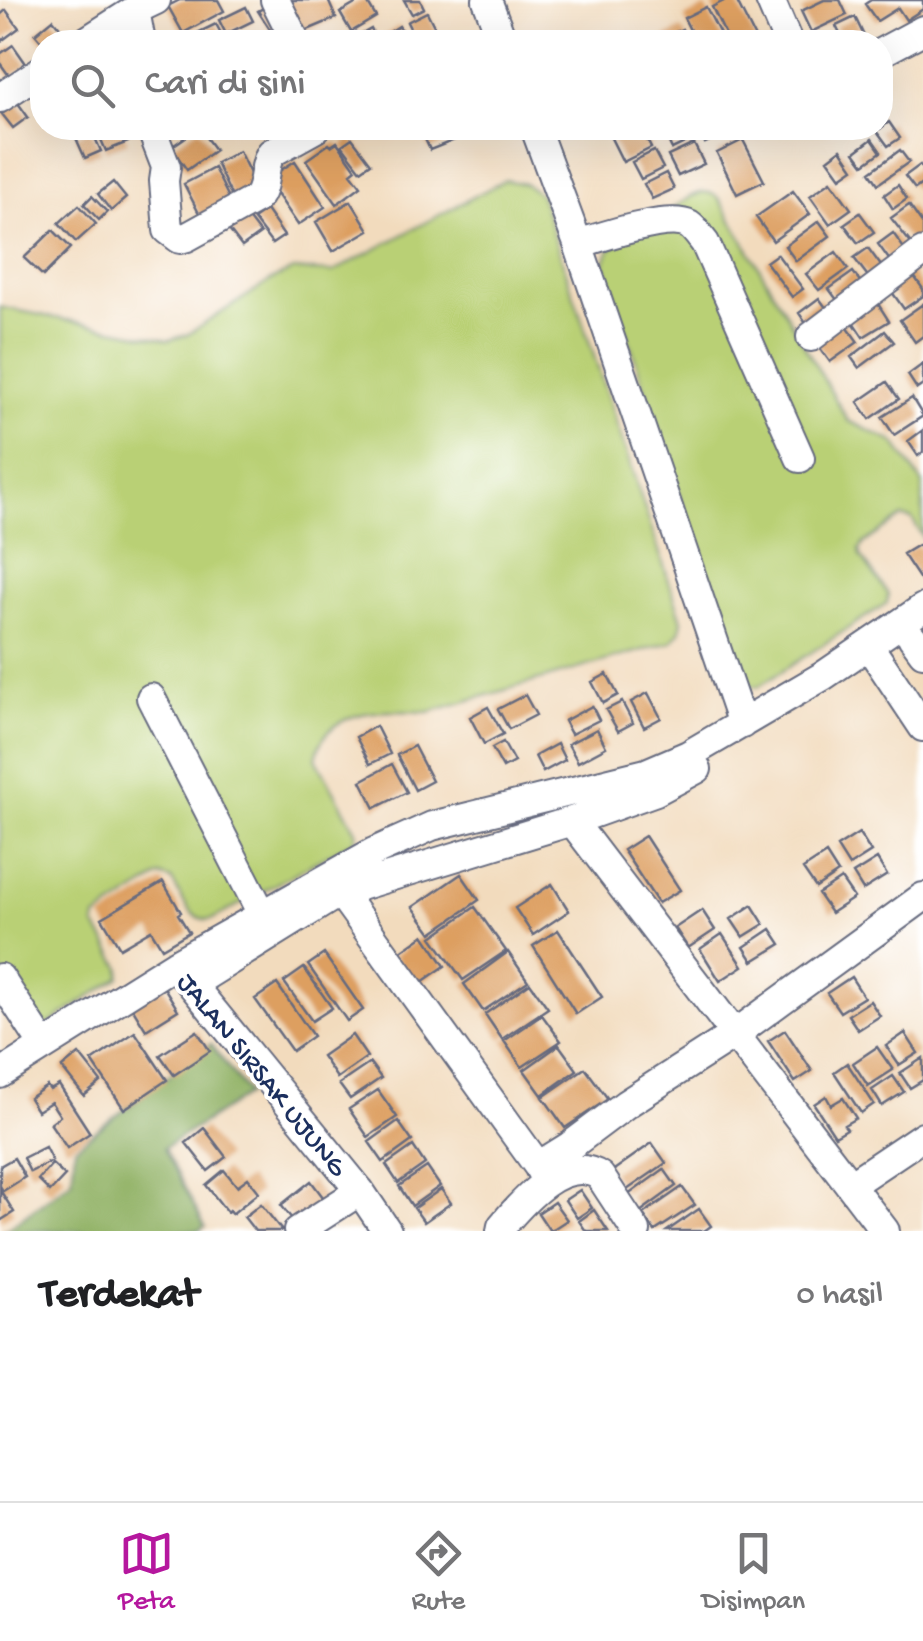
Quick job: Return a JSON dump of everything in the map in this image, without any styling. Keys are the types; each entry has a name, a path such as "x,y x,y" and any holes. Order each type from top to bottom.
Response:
{"street":[{"path":"275,0 290,30"},
{"path":"487,0 498,30"},
{"path":"770,0 783,30"},
{"path":"105,30 146,5"},
{"path":"142,30 146,5"},
{"path":"893,46 923,30"},
{"path":"0,98 30,78"},
{"path":"156,140 166,167 168,230 180,238 256,199 261,193 270,153 294,140"},
{"path":"539,140 742,724"},
{"path":"578,244 658,224 690,226 704,243 800,458"},
{"path":"811,336 923,252"},
{"path":"183,974 262,914 374,852 419,832 646,773 688,755 822,676 923,608"},
{"path":"0,1074 44,1046 340,892 572,821 656,791 752,740 877,658 919,639"},
{"path":"877,658 923,727"},
{"path":"151,698 262,914"},
{"path":"572,821 885,1231"},
{"path":"340,892 542,1174"},
{"path":"501,1231 542,1174 570,1146 626,1104 735,1034 923,898"},
{"name":"JALAN SIRSAK UJUNG","path":"183,974 360,1192 387,1231"},
{"path":"0,978 44,1046"},
{"path":"850,1185 923,1136"},
{"path":"542,1174 591,1170 600,1176 636,1231"},
{"path":"298,1231 360,1192"}],"green space":[{"path":"505,180 525,184 540,194 682,620 680,632 671,642 429,712 378,712 345,719 322,740 316,758 357,833 355,840 213,919 193,913 172,880 160,876 96,918 95,925 121,968 120,977 49,1024 40,1025 0,970 0,307 169,340 187,335 273,279 293,270 333,272"},
{"path":"703,192 719,198 848,421 894,442 923,484 923,537 912,519 902,517 860,549 888,594 887,603 758,687 744,684 738,677 604,263 610,249"},
{"path":"211,1044 248,1094 164,1148 205,1227 198,1231 4,1231 72,1180 75,1147"}],"building":[{"path":"180,0 218,0 224,11 181,30 168,6"},
{"path":"283,0 328,0 336,18 308,30 296,30"},
{"path":"366,0 376,17 350,30 340,13"},
{"path":"404,0 420,0 424,8 412,14"},
{"path":"736,0 751,30 723,30 712,7"},
{"path":"824,0 840,0 847,15 810,30 801,11"},
{"path":"871,0 923,0 923,9 906,20 898,8 877,21 865,4"},
{"path":"269,5 285,30 270,30 258,11"},
{"path":"246,7 253,21 234,30 224,30 219,20"},
{"path":"706,7 718,30 690,30 684,18"},
{"path":"6,10 19,28 0,42 0,15"},
{"path":"427,12 436,30 411,30 407,22"},
{"path":"855,17 861,30 838,30 836,26"},
{"path":"53,19 62,30 40,30"},
{"path":"13,45 27,65 10,77 0,63 0,54"},
{"path":"18,103 28,117 13,128 2,114"},
{"path":"893,128 900,138 888,146 884,140 893,140"},
{"path":"77,140 96,140 101,151 85,158"},
{"path":"101,140 127,140 128,142 106,151"},
{"path":"181,140 208,140 215,150 187,170 171,147"},
{"path":"354,140 371,163 361,170 342,145"},
{"path":"425,140 455,140 430,150"},
{"path":"612,140 647,140 651,148 623,162"},
{"path":"668,140 691,140 672,149"},
{"path":"743,140 764,181 737,194 717,153"},
{"path":"873,140 881,152 864,164 855,152"},
{"path":"337,142 356,169 351,173 361,186 337,204 306,160"},
{"path":"694,144 704,164 678,176 668,156"},
{"path":"841,149 854,168 841,177 828,159"},
{"path":"900,150 909,162 878,184 870,172"},
{"path":"239,151 257,188 233,199 216,163"},
{"path":"654,151 663,168 641,179 632,162"},
{"path":"295,161 325,207 298,225 267,179"},
{"path":"920,165 923,183 915,189 905,176"},
{"path":"214,168 233,206 203,221 184,184"},
{"path":"666,173 674,189 652,199 644,184"},
{"path":"831,181 851,209 830,224 810,196"},
{"path":"113,182 126,198 111,211 98,194"},
{"path":"898,185 907,199 893,209 884,195"},
{"path":"793,191 810,214 773,241 756,217"},
{"path":"92,196 107,212 99,220 84,204"},
{"path":"351,201 369,230 333,251 316,222"},
{"path":"79,205 96,224 76,242 59,223"},
{"path":"909,205 923,225 923,239 913,246 891,218"},
{"path":"266,210 284,236 272,244 253,219"},
{"path":"860,213 874,232 858,243 844,224"},
{"path":"247,217 260,234 242,247 229,230"},
{"path":"819,221 830,236 796,261 785,246"},
{"path":"53,230 71,248 43,276 24,258"},
{"path":"893,233 908,254 893,265 878,244"},
{"path":"868,248 887,274 873,283 854,258"},
{"path":"836,252 848,269 819,290 806,274"},
{"path":"777,254 803,289 792,297 766,262"},
{"path":"909,269 923,289 923,296 904,309 887,285"},
{"path":"853,272 867,291 843,308 829,289"},
{"path":"873,296 889,321 863,337 847,313"},
{"path":"819,298 832,316 811,331 799,313"},
{"path":"923,304 923,336 915,342 900,320"},
{"path":"843,321 858,342 830,362 815,341"},
{"path":"885,331 894,342 859,368 851,357"},
{"path":"923,364 923,385 917,389 908,375"},
{"path":"887,382 899,399 870,419 858,402"},
{"path":"912,398 923,416 894,435 882,417"},
{"path":"923,430 923,452 918,456 908,441"},
{"path":"918,545 923,552 923,584 903,554"},
{"path":"607,674 618,695 603,703 592,682"},
{"path":"648,693 661,718 644,727 631,702"},
{"path":"525,695 536,715 509,729 498,709"},
{"path":"622,702 633,723 618,731 606,710"},
{"path":"592,706 599,720 571,734 564,721"},
{"path":"488,707 503,734 484,744 470,717"},
{"path":"376,726 390,754 370,764 356,737"},
{"path":"597,729 606,747 578,762 568,744"},
{"path":"503,742 514,762 503,768 492,748"},
{"path":"557,744 565,760 543,772 535,756"},
{"path":"414,746 432,781 415,790 397,755"},
{"path":"392,764 407,792 375,808 361,781"},
{"path":"859,833 871,852 849,866 837,847"},
{"path":"645,836 680,890 658,903 623,850"},
{"path":"826,854 838,873 816,888 803,869"},
{"path":"877,859 887,875 863,890 853,874"},
{"path":"461,874 479,900 432,933 413,907"},
{"path":"841,879 854,898 831,913 818,894"},
{"path":"163,882 189,932 162,948 151,930 120,948 102,918"},
{"path":"552,884 569,911 533,935 515,908"},
{"path":"752,905 764,924 743,937 731,919"},
{"path":"475,907 506,951 463,980 432,937"},
{"path":"702,910 715,930 688,948 675,928"},
{"path":"771,929 781,944 753,961 744,947"},
{"path":"558,930 602,997 576,1014 533,946"},
{"path":"722,934 743,966 720,981 700,949"},
{"path":"424,935 445,966 416,986 394,956"},
{"path":"508,952 528,981 483,1011 464,984"},
{"path":"324,954 363,1010 347,1021 308,965"},
{"path":"304,968 332,1008 312,1021 284,982"},
{"path":"851,977 864,997 840,1012 827,993"},
{"path":"530,983 548,1008 502,1039 485,1014"},
{"path":"162,984 178,1010 146,1030 130,1004"},
{"path":"277,984 313,1036 292,1051 255,999"},
{"path":"870,1001 880,1016 858,1030 848,1015"},
{"path":"542,1015 561,1041 522,1067 504,1041"},
{"path":"785,1030 812,1071 795,1082 768,1041"},
{"path":"197,1031 210,1051 174,1075 160,1055"},
{"path":"135,1032 167,1080 124,1109 92,1061"},
{"path":"905,1033 918,1053 899,1065 886,1046"},
{"path":"352,1035 367,1057 337,1078 322,1056"},
{"path":"559,1045 577,1070 542,1095 524,1070"},
{"path":"877,1047 893,1070 868,1086 853,1063"},
{"path":"79,1054 101,1082 84,1096 62,1068"},
{"path":"923,1058 923,1080 910,1088 900,1073"},
{"path":"370,1063 381,1078 350,1099 339,1084"},
{"path":"847,1063 874,1104 861,1113 834,1072"},
{"path":"585,1068 608,1099 565,1128 543,1097"},
{"path":"893,1076 904,1092 882,1106 872,1090"},
{"path":"59,1085 90,1133 67,1148 50,1123 60,1116 51,1102 37,1111 29,1098 47,1086 50,1090"},
{"path":"378,1090 397,1117 368,1137 349,1109"},
{"path":"826,1096 831,1105 843,1098 856,1118 835,1136 814,1104"},
{"path":"398,1121 412,1141 383,1162 369,1142"},
{"path":"204,1128 226,1157 208,1171 186,1143"},
{"path":"652,1143 666,1163 624,1192 611,1172"},
{"path":"413,1146 425,1164 398,1183 386,1165"},
{"path":"45,1147 52,1161 30,1172 23,1158"},
{"path":"14,1158 25,1177 3,1191 0,1166"},
{"path":"52,1164 65,1176 50,1192 38,1180"},
{"path":"427,1167 440,1186 412,1206 399,1186"},
{"path":"664,1169 676,1186 640,1212 628,1195"},
{"path":"224,1170 237,1186 248,1178 259,1192 232,1214 206,1185"},
{"path":"311,1181 326,1201 296,1224 281,1205"},
{"path":"682,1187 695,1205 655,1231 643,1214"},
{"path":"441,1189 451,1203 424,1222 414,1208"},
{"path":"0,1190 14,1212 0,1221"},
{"path":"580,1190 592,1208 577,1218 565,1200"},
{"path":"554,1202 567,1220 550,1231 538,1213"},
{"path":"261,1204 282,1231 255,1231 244,1217"},
{"path":"699,1209 711,1226 704,1231 667,1231"},
{"path":"594,1210 608,1231 586,1231 579,1221"}]}
